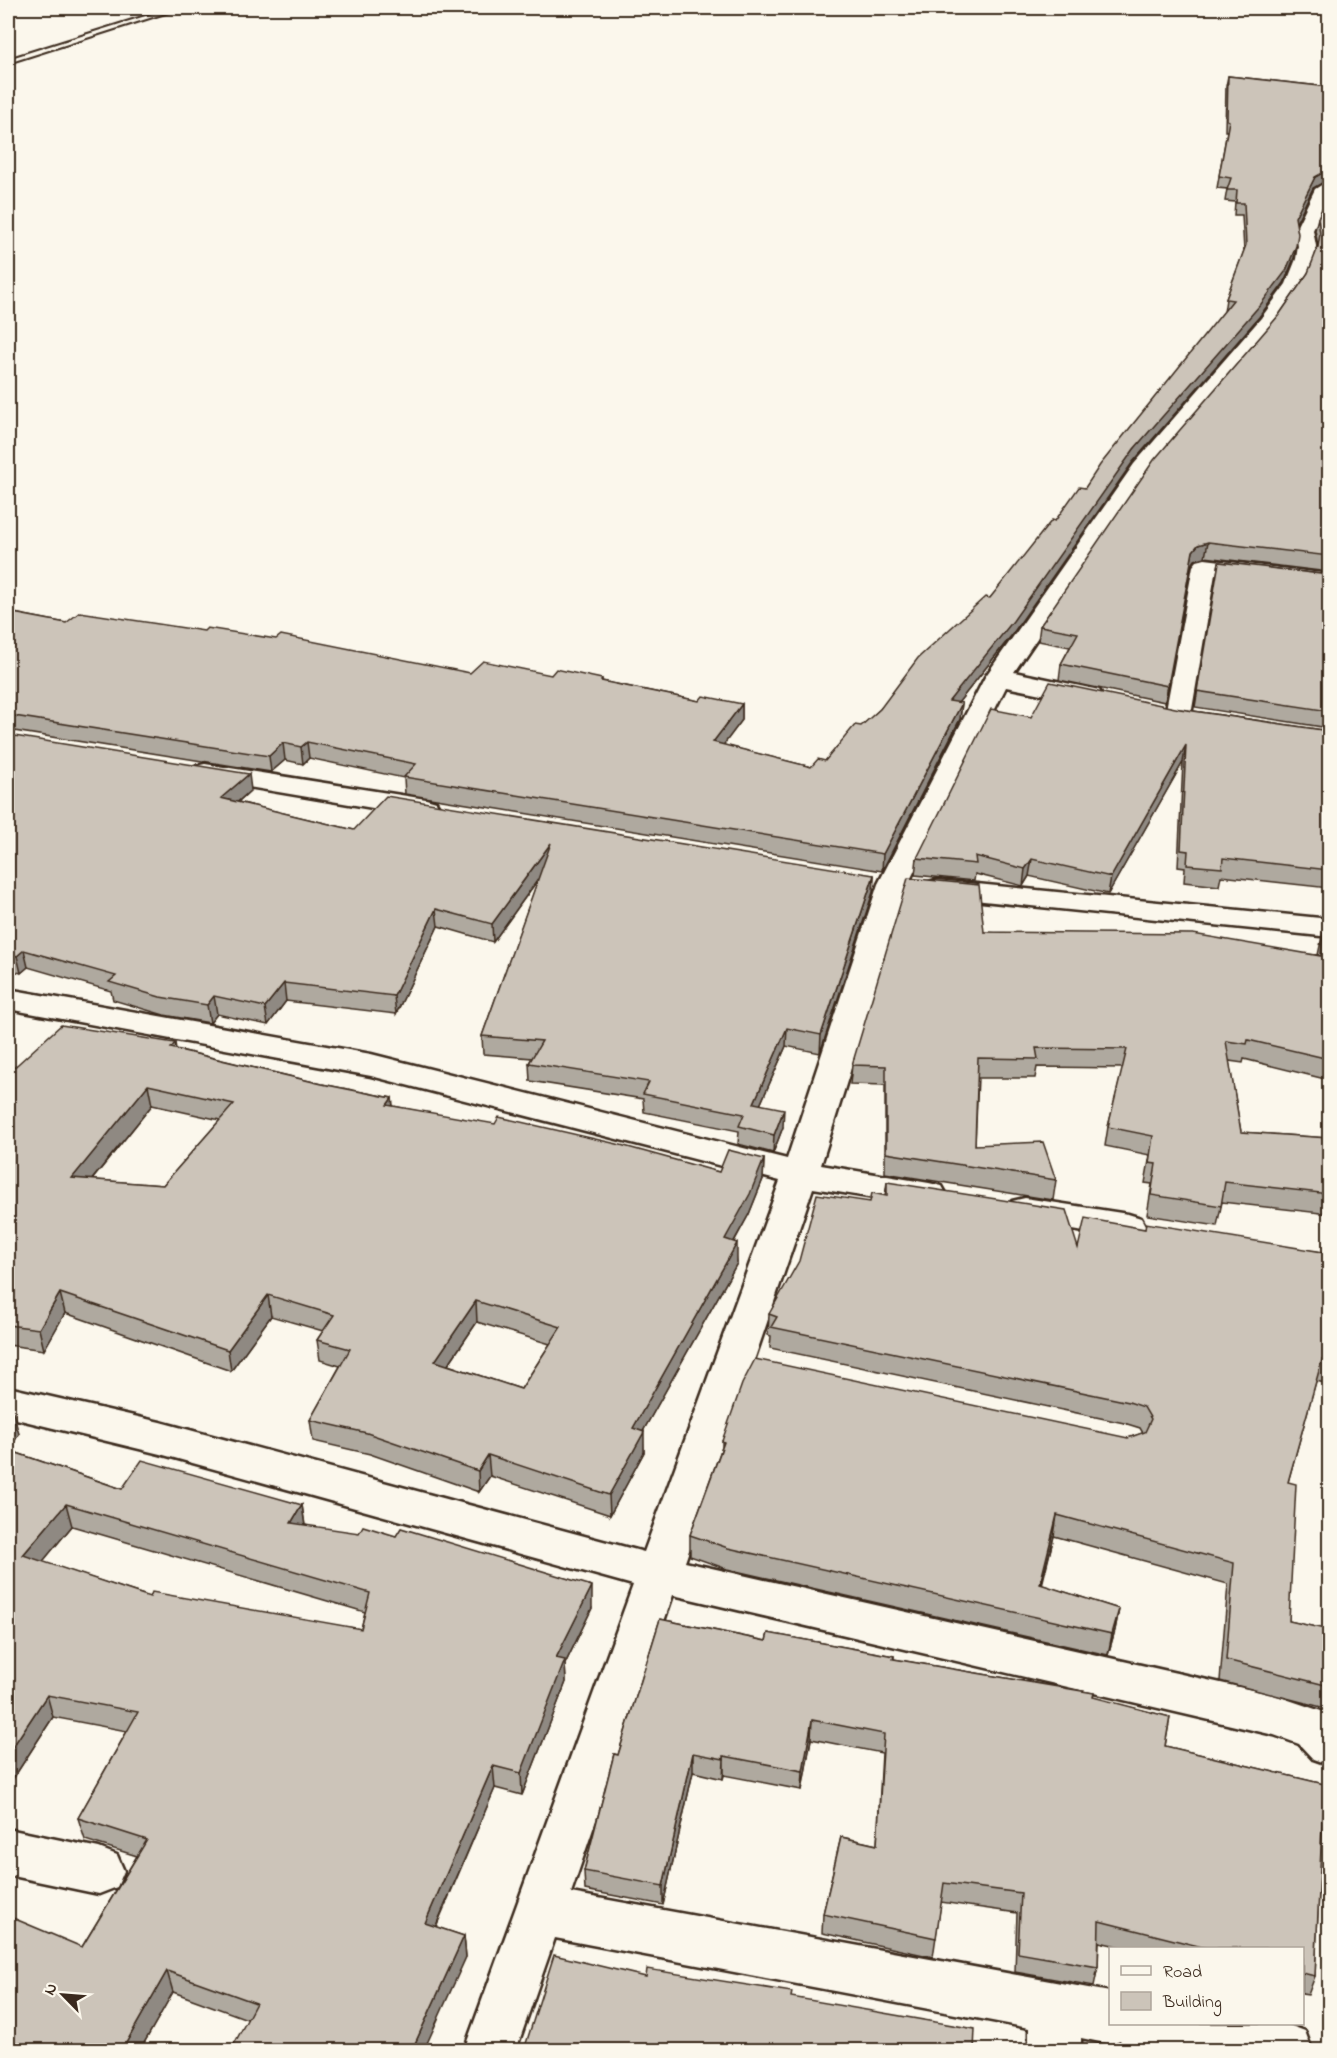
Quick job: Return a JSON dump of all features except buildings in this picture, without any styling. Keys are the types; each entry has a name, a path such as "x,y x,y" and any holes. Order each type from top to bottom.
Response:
{"street":[{"path":"490,2050 659,1574 752,1362 800,1174 881,882 998,677 1142,469 1268,322 1295,284 1305,259 1307,246 1304,230 1323,189"},
{"path":"1178,714 1204,566 1329,581"},
{"path":"998,677 1110,701"},
{"path":"173,767 456,813"},
{"path":"881,882 1329,928"},
{"path":"8,999 371,1065 800,1174 1165,1233"},
{"path":"8,1402 160,1438 659,1574 1274,1715 1315,1729 1329,1744"},
{"path":"8,1852 99,1871"},
{"path":"539,1911 1055,2029 1109,2018"},
{"path":"1146,2025 1286,2050"}],"lane":[{"path":"8,61 177,8"}]}
